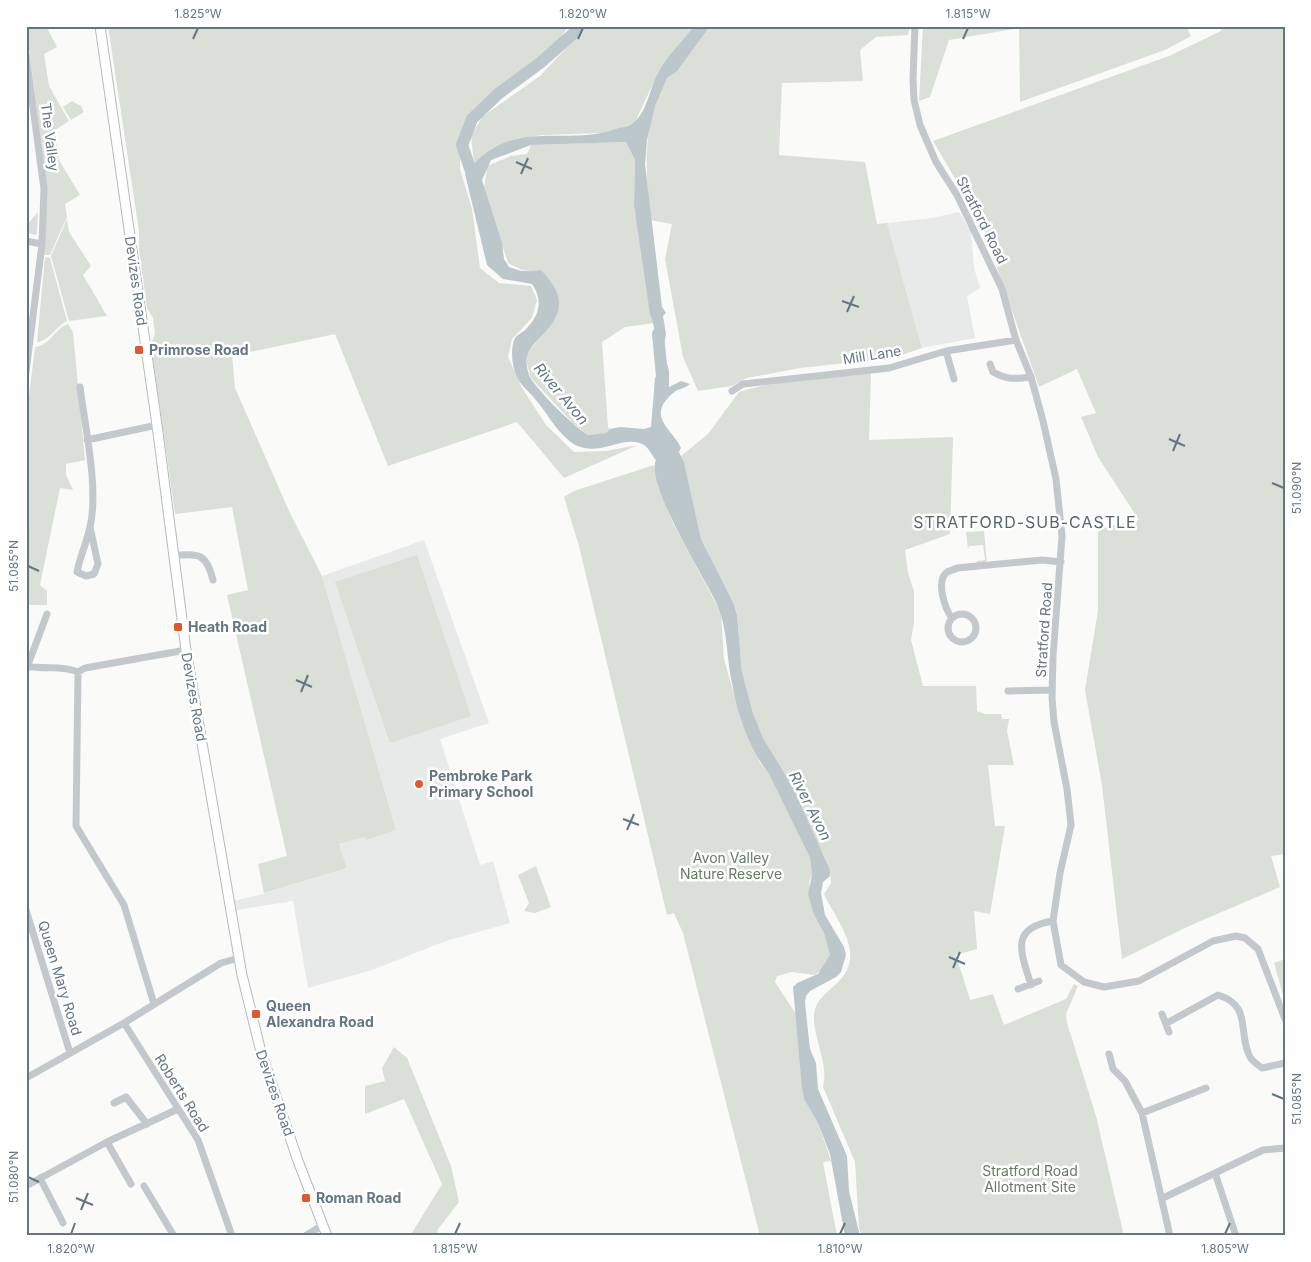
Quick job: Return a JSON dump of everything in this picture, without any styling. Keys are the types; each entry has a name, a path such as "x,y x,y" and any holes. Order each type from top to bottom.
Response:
{"main road":[{"name":"Devizes Road","path":"100,26 157,425 186,650 239,958 261,1052 327,1236"}],"street":[{"name":"Stratford Road","path":"915,26 914,100 920,125 936,162 957,195 999,281 1016,340 1031,377 1044,421 1056,479 1062,536 1052,690 1054,722 1067,790 1070,825 1053,921 1062,964 1084,982 1104,986 1140,982 1220,938 1236,936 1246,938 1258,948 1263,957 1274,994 1285,1019"},
{"name":"The Valley","path":"26,55 44,189 42,244 30,317 26,372"},
{"path":"26,242 42,244"},
{"name":"Mill Lane","path":"732,392 743,384 889,368 946,351 1016,340"},
{"path":"946,351 954,380"},
{"path":"990,364 993,372 1004,379 1031,377"},
{"path":"80,388 93,498 90,527 80,554 77,572 86,576 94,574 98,564 90,527"},
{"path":"87,440 157,425"},
{"path":"174,556 193,554 204,558 210,568 213,580"},
{"path":"952,618 946,610 942,586 943,578 947,572 957,568 1042,560 1061,562"},
{"path":"47,614 27,668 46,670 65,667 78,672"},
{"path":"961,614 972,618 976,628 973,636 964,642 953,639 948,631 948,623 952,618 961,614"},
{"path":"78,672 84,668 186,650"},
{"path":"78,672 76,826 124,905 154,1004"},
{"path":"1008,691 1052,690"},
{"name":"Queen Mary Road","path":"26,910 70,1053"},
{"path":"1031,985 1022,956 1022,939 1029,928 1053,921"},
{"path":"26,1078 124,1023 221,963 239,958"},
{"path":"1018,989 1039,982"},
{"path":"1166,1023 1218,995 1232,1000 1239,1011 1250,1058 1262,1068 1285,1063"},
{"path":"1162,1014 1169,1032"},
{"name":"Roberts Road","path":"124,1023 198,1140 229,1235"},
{"path":"1109,1054 1113,1069 1124,1081 1142,1114 1163,1198 1170,1236"},
{"path":"1142,1114 1206,1088"},
{"path":"114,1103 126,1097 147,1124"},
{"path":"26,1186 107,1142 178,1108"},
{"path":"107,1142 131,1184"},
{"path":"1163,1198 1264,1150 1285,1148"},
{"path":"1215,1172 1236,1236"},
{"path":"40,1178 62,1223"},
{"path":"148,1189 174,1236"},
{"path":"305,1236 323,1225"}],"shaded area":[{"path":"694,26 710,26 677,71 667,78 655,106 647,140 645,164 662,307 666,313 663,316 666,334 663,349 660,350 650,314 634,205 635,160 626,142 531,145 491,160 482,180 502,243 504,259 509,267 521,271 541,270 556,291 559,305 557,313 554,321 530,350 527,356 528,370 531,379 543,394 573,424 588,435 606,433 610,429 620,427 644,429 651,427 655,378 661,369 660,360 666,360 669,371 669,387 681,381 690,384 675,391 665,401 661,409 661,416 681,448 679,452 684,463 701,539 733,602 737,615 742,672 753,713 763,738 793,787 830,870 830,876 823,882 821,893 825,915 844,947 846,955 841,972 836,977 810,991 806,996 805,1002 810,1049 816,1063 818,1089 847,1156 849,1191 860,1236 845,1236 830,1154 818,1123 804,1099 802,1087 793,987 797,983 818,974 830,955 824,933 814,915 808,894 812,875 810,858 769,774 756,754 745,731 734,695 725,632 720,612 667,508 655,472 656,460 648,449 642,444 633,442 624,442 594,449 574,444 559,431 539,403 517,378 513,362 513,342 533,320 538,309 538,297 532,284 503,279 487,265 465,174 483,156 501,144 519,138 596,134 632,124 643,111 656,77 663,65"},
{"path":"959,212 971,232 974,268 980,288 967,296 975,338 922,348 887,223 932,218"},
{"name":"Pembroke Park Primary School","path":"424,540 489,723 440,739 480,865 493,861 510,923 446,941 372,970 308,988 293,901 231,911 229,902 347,868 339,844 365,837 366,839 396,830 322,576"}],"green space":[{"path":"26,26 46,26 57,47 44,54 49,86 69,121 55,130 59,160 80,195 65,204 67,217 50,255 44,255 45,172"},
{"path":"108,26 569,26 560,38 528,66 489,95 461,133 460,169 472,209 480,268 499,283 531,286 537,300 532,318 512,339 508,357 522,388 546,425 574,452 606,451 638,445 564,478 517,422 388,466 335,334 232,356 235,388 289,511 322,576 396,830 366,840 365,837 339,844 347,868 264,893 258,864 287,856 227,595 248,590 232,507 175,514 151,344 155,334 153,318 147,308 139,249 139,231"},
{"path":"587,26 694,26 659,71 635,122 603,133 543,135 518,138 495,148 474,163 471,136 482,117 540,76"},
{"path":"710,26 910,26 908,35 876,37 860,50 863,81 782,83 779,155 865,162 877,224 887,223 922,348 893,358 800,368 747,378 731,386 698,391 683,357 665,259 672,224 650,220 647,148 652,114 666,80 676,71"},
{"path":"923,26 1186,26 1191,36 1165,50 1020,102 1019,28 949,40 930,97 919,101"},
{"path":"1222,26 1285,26 1285,854 1271,856 1280,887 1189,926 1122,959 1102,785 1085,690 1098,611 1098,529 1139,520 1098,457 1081,417 1096,413 1077,369 1039,387 981,223 933,141 1169,56 1221,31"},
{"path":"72,101 81,106 84,112 71,120 63,107"},
{"path":"626,142 635,160 634,205 654,323 625,327 602,342 608,427 610,429 606,433 588,435 573,423 531,378 527,364 527,353 549,328 541,270 522,270 508,263 484,190 487,166 511,156 527,154 531,145"},
{"path":"38,212 36,235 26,233 26,226"},
{"path":"67,219 69,232 91,266 83,275 107,316 69,321 51,256"},
{"path":"45,257 50,258 67,321 45,339 37,342"},
{"path":"68,324 73,332 85,460 66,464 66,475 73,490 60,488 40,585 47,591 47,605 26,605 26,421 35,347 45,343 59,329"},
{"name":"Stratford Road Allotment Site","path":"871,372 869,440 953,437 950,534 905,550 908,573 914,591 914,623 911,640 923,686 976,686 977,711 985,714 1001,714 1002,719 1009,719 1007,731 1014,765 988,765 995,826 1005,826 990,914 974,911 977,949 956,955 970,1000 993,994 1004,1025 1066,999 1074,984 1078,986 1066,1014 1067,1023 1096,1116 1124,1236 862,1236 859,1228 855,1162 823,1087 823,1060 814,1024 817,1005 822,997 844,975 849,966 850,954 847,939 824,894 831,883 830,870 793,787 763,738 753,713 742,672 737,615 733,602 701,539 681,456 708,434 739,392 761,386"},
{"name":"Avon Valley Nature Reserve","path":"654,465 659,488 674,525 721,613 724,659 737,705 760,763 769,774 810,858 812,875 809,882 814,915 824,933 830,955 824,968 815,975 792,972 777,976 775,982 796,1014 804,1099 818,1123 831,1161 823,1162 837,1236 760,1236 683,933 674,913 667,915 579,546 564,497 574,491"},
{"path":"984,531 987,564 975,565 977,561 985,560 983,545 969,546 968,549 966,532"},
{"path":"417,555 471,716 390,743 335,582"},
{"path":"536,866 551,907 535,913 524,911 529,903 518,875"},
{"path":"1285,959 1285,1002 1274,963"},
{"path":"394,1047 407,1058 451,1166 459,1202 438,1229 436,1236 410,1236 442,1184 404,1099 365,1114 365,1086 385,1081 382,1068"}],"waterway":[{"name":"River Avon","path":"475,183 462,145 472,119 498,94 540,63 574,33 578,26"},
{"name":"River Avon","path":"658,334 662,376"}],"place":[{"name":"Primrose Road","path":"139,350"},
{"name":"Heath Road","path":"178,627"},
{"name":"Pembroke Park Primary School","path":"419,784"},
{"name":"Queen Alexandra Road","path":"256,1014"},
{"name":"Roman Road","path":"306,1198"}],"district":[{"name":"STRATFORD-SUB-CASTLE","path":"1025,522"}]}
